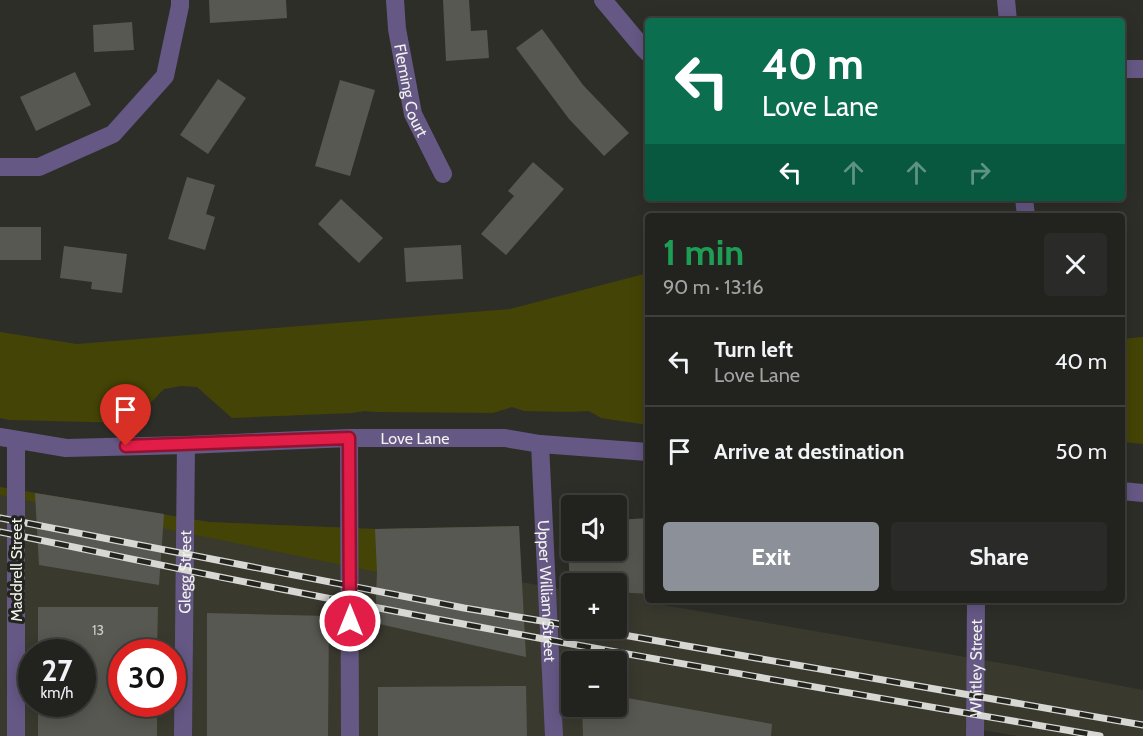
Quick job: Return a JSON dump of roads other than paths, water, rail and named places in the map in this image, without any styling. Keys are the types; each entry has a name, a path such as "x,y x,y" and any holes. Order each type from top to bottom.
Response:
{"street":[{"path":"0,167 39,167 112,134 165,76 180,0"},
{"name":"Fleming Court","path":"395,0 397,29 413,114 443,174"},
{"path":"603,0 645,50"},
{"path":"1006,0 1008,18"},
{"path":"1125,69 1143,69"},
{"path":"349,438 350,736"},
{"name":"Love Lane","path":"8,439 66,448 349,438 505,438 540,444 645,452"},
{"name":"Maddrell Street","path":"8,439 16,736"},
{"name":"Upper William Street","path":"540,444 554,736"},
{"name":"Glegg Street","path":"183,736 186,445"},
{"path":"1125,491 1143,493"},
{"name":"Whitley Street","path":"975,736 976,603"}],"railway":[{"path":"0,518 464,608 561,624"},
{"path":"0,532 485,628 1100,736"},
{"path":"627,636 1143,725"}]}
